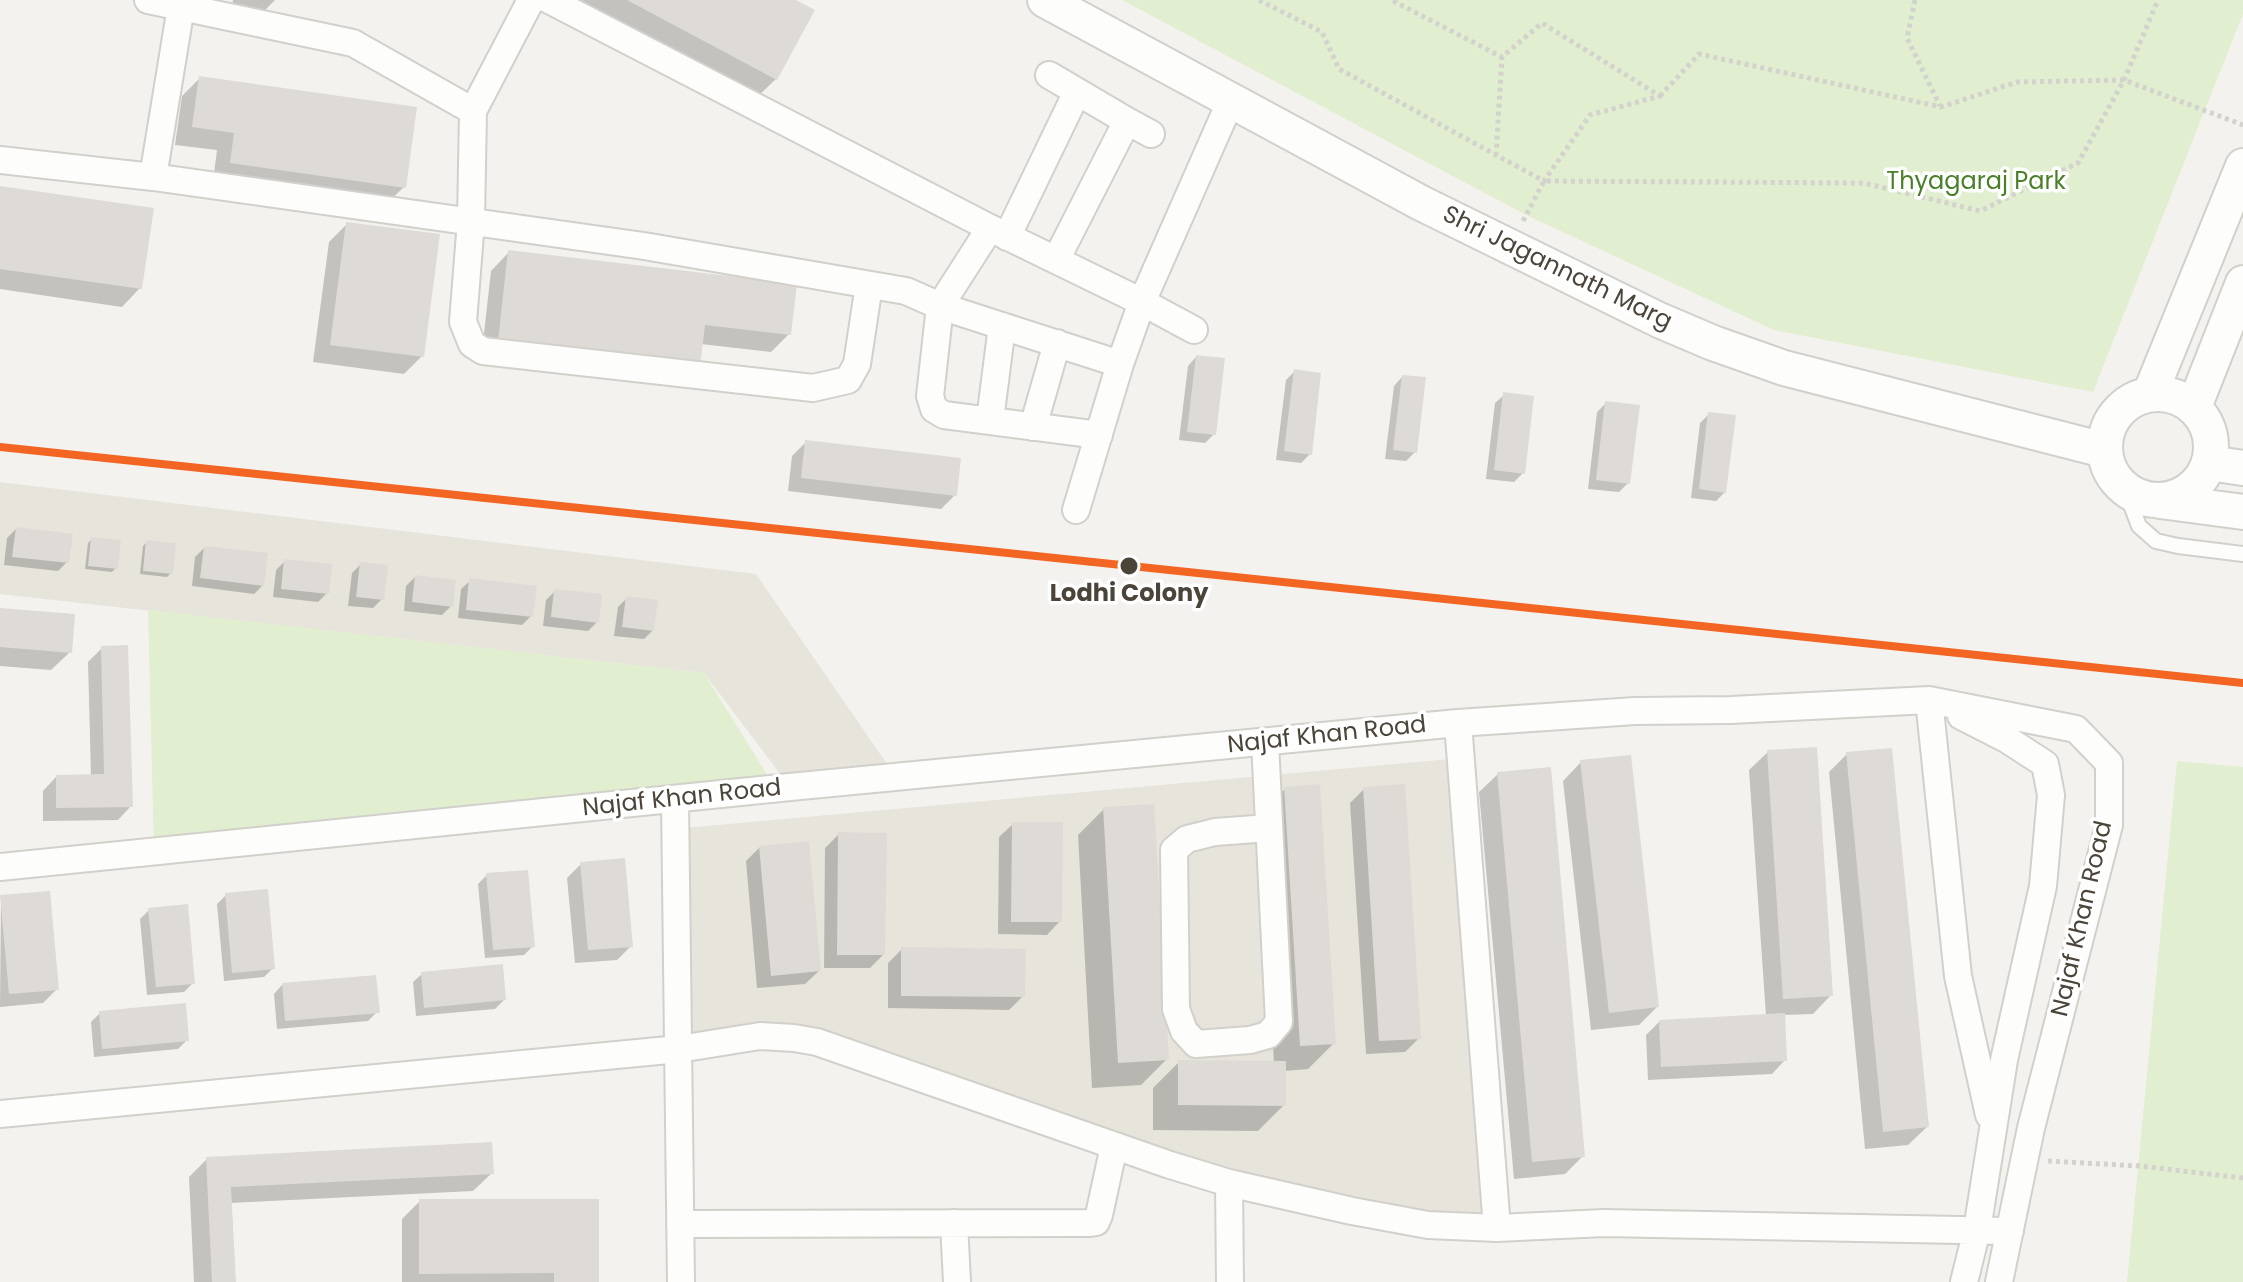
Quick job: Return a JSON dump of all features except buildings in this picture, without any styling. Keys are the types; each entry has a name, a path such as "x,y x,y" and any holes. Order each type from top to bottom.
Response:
{"street":[{"path":"148,0 353,43 473,111"},
{"path":"531,0 473,111 471,221 463,322 472,344 483,351 813,388 848,380 857,364 869,285"},
{"path":"549,0 1194,330"},
{"name":"Shri Jagannath Marg","path":"1045,0 1421,203 1659,320 1713,343 1784,368 2104,450"},
{"path":"153,177 181,7"},
{"path":"1049,75 1151,134"},
{"path":"1077,92 998,232 940,306 930,396 934,409 944,415 1099,435"},
{"path":"1076,510 1142,302 1231,100"},
{"path":"1056,260 1127,121"},
{"path":"0,160 153,177 644,246 906,291 940,306 1120,364"},
{"path":"2150,394 2243,166"},
{"path":"2194,407 2243,283"},
{"path":"990,420 1002,326"},
{"path":"1033,427 1057,343"},
{"path":"2140,495 2177,497 2200,480 2209,463 2211,440 2205,422 2194,407 2169,394 2150,394 2132,400 2117,412 2106,431 2104,450 2112,475 2140,495 2243,512"},
{"path":"2209,463 2243,468"},
{"path":"1929,700 1958,976 1993,1131"},
{"path":"1929,700 2008,740 2045,764 2051,795 2043,886 2004,1060 1977,1230 1964,1282"},
{"name":"Najaf Khan Road","path":"0,867 1458,723 1635,711 1731,710 1929,700 2076,729 2109,763 2109,825 2023,1160 1999,1282"},
{"path":"1458,723 1497,1228"},
{"path":"1265,742 1279,1022 1268,1035 1250,1040 1196,1044 1184,1031 1176,1009 1174,850 1187,839 1215,832 1269,828"},
{"path":"675,800 681,1282"},
{"path":"0,1114 679,1049 760,1036 817,1042 1229,1183 1428,1225 1497,1228 1604,1223 2010,1231"},
{"path":"680,1224 1096,1222 1114,1146"},
{"path":"1229,1183 1230,1282"},
{"path":"954,1223 957,1282"}],"lane":[{"path":"2140,495 2139,526 2156,541 2243,554"}],"path":[{"path":"1259,0 1322,32 1339,69 1544,181 1864,183 1980,211 2078,163 2124,80 2158,0"},
{"path":"1396,0 1502,57"},
{"path":"1915,0 1907,38 1941,107"},
{"path":"1496,155 1502,57 1542,23 1660,96"},
{"path":"1508,246 1544,181 1590,115 1660,96 1699,54 1941,107 2017,82 2124,80 2243,125"},
{"path":"2023,1160 2139,1166 2243,1178"}],"shaded area":[{"path":"0,482 756,574 896,777 790,787 704,673 0,594"},
{"path":"1461,758 1497,1228 1352,1211 794,1038 679,1049 673,829"}],"green space":[{"name":"Thyagaraj Park","path":"1122,0 2243,0 2243,14 2093,392 1774,330 1526,215"},
{"path":"148,610 704,673 776,789 154,852"},
{"path":"2177,761 2243,767 2243,1282 2127,1282"}],"transit line":[{"path":"0,447 2243,683"}],"place":[{"name":"Lodhi Colony","path":"1129,566"}]}
